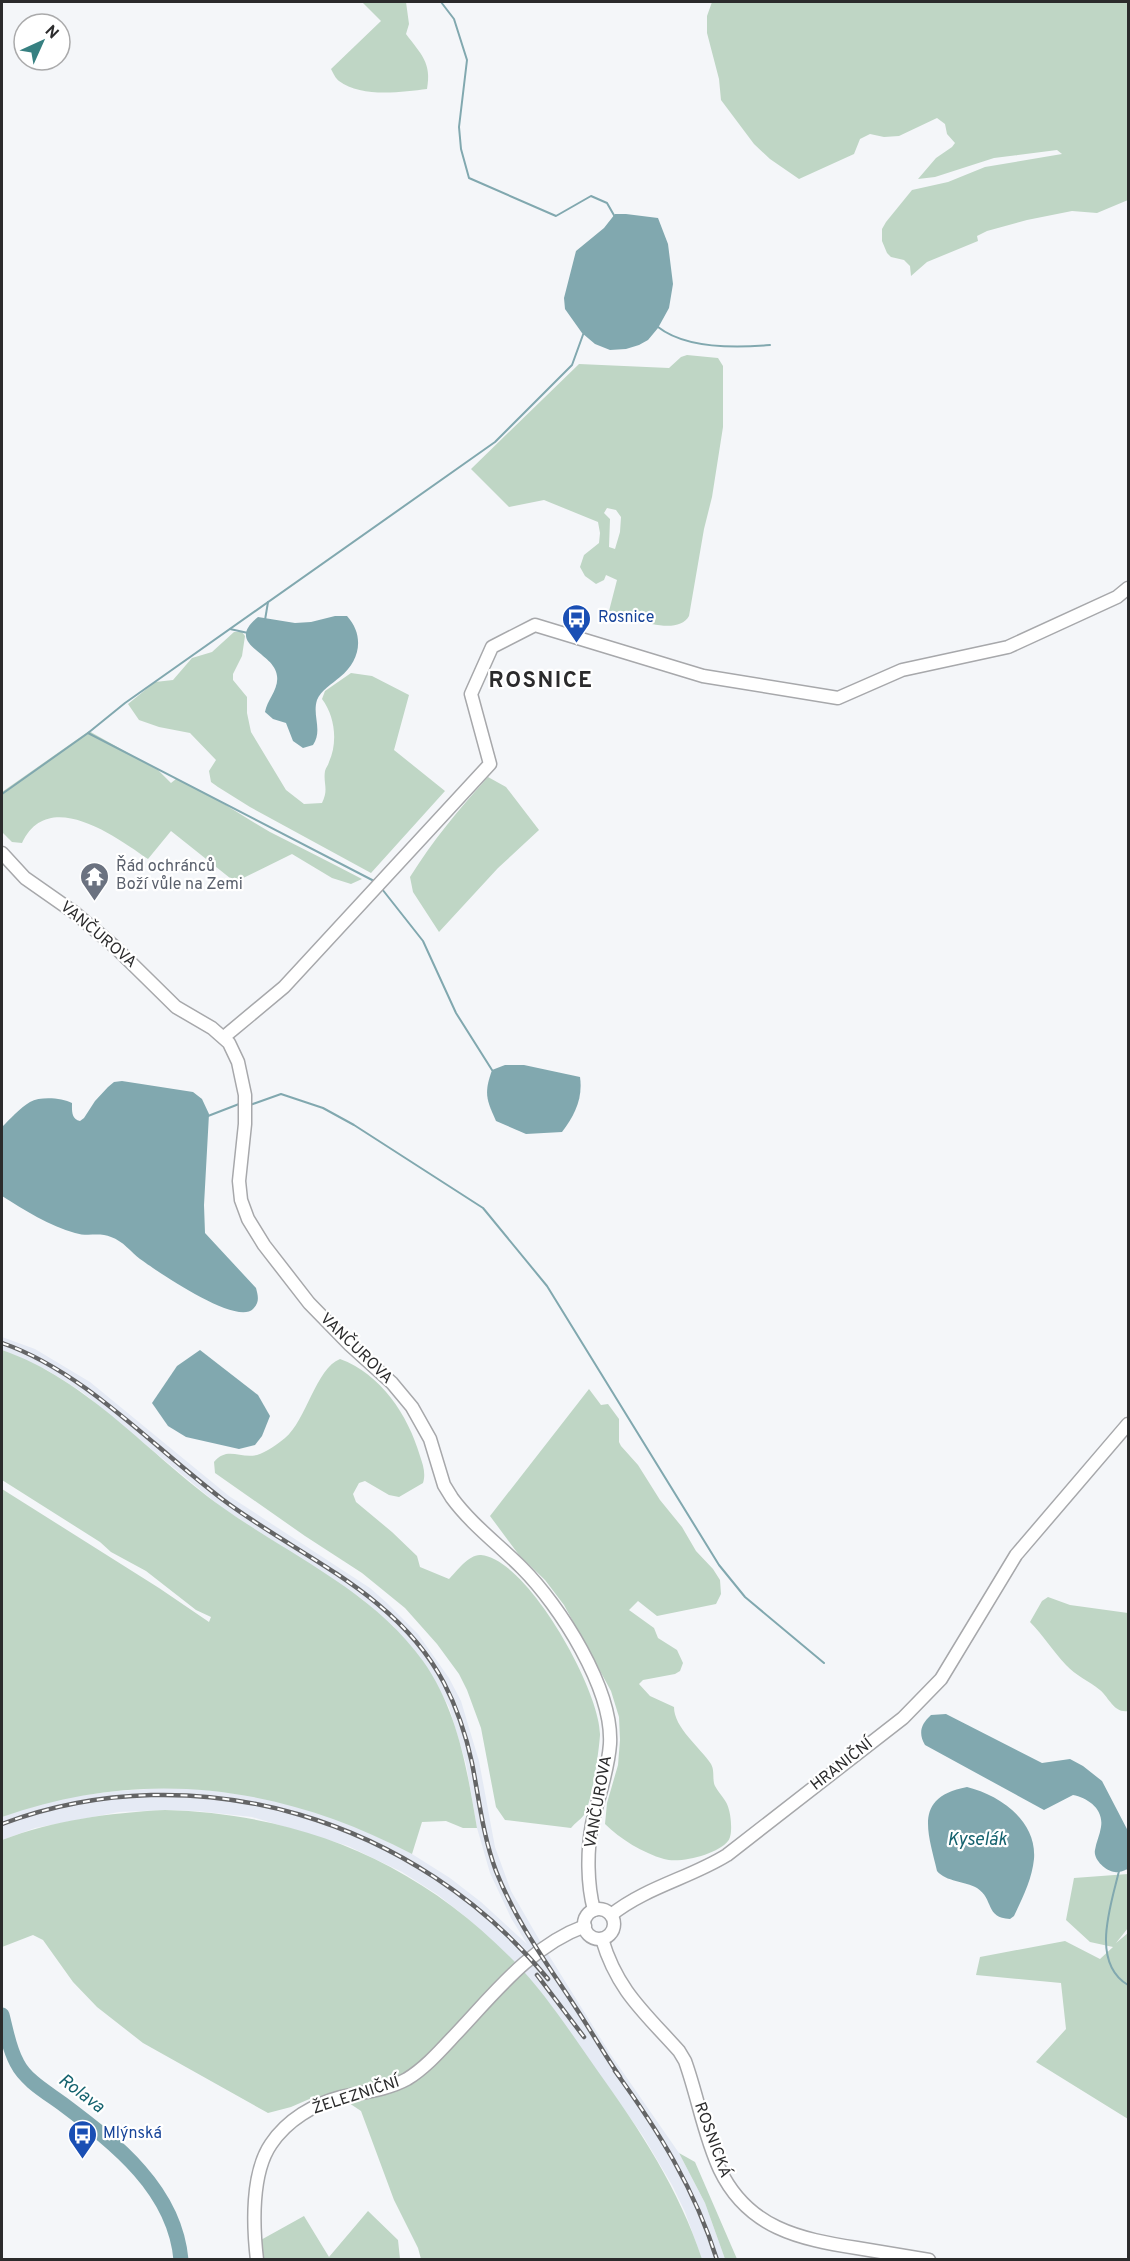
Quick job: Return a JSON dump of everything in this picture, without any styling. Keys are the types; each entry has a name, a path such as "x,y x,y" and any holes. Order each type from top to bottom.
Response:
{"street":[{"path":"224,1037 284,987 490,764 471,694 492,647 527,629 536,625 564,632 703,676 838,698 902,670 1008,646 1117,597 1128,588"},
{"name":"VANČUROVA","path":"2,853 25,878 83,919 115,947 176,1007 224,1037 236,1055 243,1081 245,1124 239,1181 241,1200 252,1226 309,1303 402,1394 425,1430 434,1449 444,1485 452,1498 523,1569 550,1601 579,1648 597,1684 608,1714 610,1744 589,1844 591,1899 594,1910"},
{"name":"HRANIČNÍ","path":"611,1915 631,1901 727,1855 903,1718 941,1679 1016,1555 1128,1424"},
{"path":"594,1910 605,1910 611,1915 614,1922 609,1935 602,1939 591,1936 585,1926 586,1918 594,1910"},
{"name":"ŽELEZNIČNÍ","path":"257,2259 253,2225 257,2188 264,2157 280,2133 292,2121 317,2105 340,2097 376,2091 407,2079 435,2056 531,1956 566,1933 585,1926"},
{"name":"ROSNICKÁ","path":"602,1939 609,1961 627,1994 679,2050 685,2061 721,2172 746,2207 767,2223 802,2238 929,2259"}],"shaded area":[{"path":"2,1337 35,1349 90,1382 229,1496 370,1588 418,1634 449,1678 461,1701 479,1761 495,1847 511,1891 611,2055 679,2153 705,2203 725,2259 702,2259 685,2212 643,2136 552,2007 524,1972 467,1918 438,1895 402,1872 348,1846 252,1817 197,1811 119,1812 35,1828 2,1840 2,1817 28,1807 76,1796 164,1788 198,1789 256,1796 307,1809 356,1826 412,1854 450,1878 481,1902 527,1944 511,1918 490,1873 477,1828 466,1764 449,1707 423,1662 394,1627 362,1599 221,1507 82,1392 47,1370 2,1350"}],"green space":[{"path":"362,2 406,2 409,24 406,34 427,65 427,89 370,92 348,86 337,79 331,69 381,21"},
{"path":"712,2 1128,2 1128,200 1097,213 1072,211 987,231 977,236 978,241 927,262 911,276 910,266 904,260 891,257 887,253 882,241 882,229 912,190 948,182 985,167 1062,154 1057,150 994,158 935,177 918,179 936,158 955,143 947,134 945,124 937,118 899,136 884,137 870,134 860,139 854,154 799,179 770,159 754,144 721,100 719,79 707,33 707,16"},
{"path":"687,355 718,358 723,366 723,427 689,616 683,622 663,626 609,611 617,580 606,575 604,580 596,584 585,576 580,567 584,555 599,543 598,522 544,500 509,507 471,469 579,364 669,368 681,357","holes":["607,508 616,510 621,517 615,549 609,547 610,519 604,513"]},
{"path":"234,632 242,632 245,636 242,656 233,674 233,680 247,697 247,713 251,732 286,790 304,804 322,803 325,794 325,771 334,746 334,729 330,713 322,699 325,691 351,673 372,676 409,695 394,750 445,791 371,873 218,787 211,782 209,771 216,760 190,733 159,727 139,720 128,704 155,682 173,680 192,658 212,652"},
{"path":"89,731 158,770 171,783 176,779 201,791 270,832 362,879 351,884 332,878 292,854 235,882 171,831 148,859 100,829 65,817 48,819 34,827 22,843 12,842 2,832 2,792"},
{"path":"488,777 506,787 539,830 498,868 439,932 413,892 410,877 447,825"},
{"path":"2,1350 33,1363 91,1399 195,1487 248,1525 356,1594 403,1636 435,1680 453,1720 465,1762 477,1828 463,1828 446,1821 422,1822 412,1854 363,1831 312,1812 262,1799 211,1791 159,1789 107,1792 55,1801 2,1817 2,1489 209,1622 211,1617 196,1610 146,1571 111,1552 100,1542 2,1480"},
{"path":"340,1359 368,1375 391,1398 415,1441 424,1472 423,1483 399,1497 389,1495 365,1481 359,1483 353,1494 356,1502 417,1556 420,1567 449,1579 463,1564 477,1555 500,1562 520,1579 540,1602 575,1660 597,1715 600,1735 590,1799 584,1815 571,1828 505,1820 496,1807 481,1728 467,1690 459,1674 437,1644 405,1608 362,1573 215,1473 214,1462 219,1457 229,1454 257,1455 272,1448 285,1438 299,1420 324,1373"},
{"path":"589,1389 601,1405 608,1404 619,1419 621,1446 638,1465 660,1500 682,1527 696,1551 720,1580 721,1594 716,1604 657,1616 638,1601 629,1610 654,1628 658,1638 677,1650 683,1663 680,1671 643,1680 639,1684 650,1696 674,1707 675,1715 683,1730 711,1764 715,1786 729,1810 731,1830 728,1841 708,1854 689,1859 664,1859 648,1853 625,1840 605,1824 607,1803 618,1765 620,1740 619,1717 611,1691 564,1605 545,1580 519,1555 490,1516"},
{"path":"1048,1597 1070,1605 1128,1613 1128,1711 1116,1708 1100,1690 1070,1669 1030,1622 1042,1601"},
{"path":"165,1810 264,1821 310,1833 355,1850 398,1871 438,1896 477,1926 514,1961 537,1987 628,2115 670,2184 693,2233 702,2259 421,2259 418,2248 394,2200 361,2111 340,2097 314,2097 291,2107 268,2113 143,2043 97,2007 73,1982 43,1940 33,1935 2,1947 2,1840 42,1827 82,1819"},
{"path":"1128,1874 1128,1928 1116,1943 1128,1933 1128,2119 1036,2062 1066,2029 1061,1983 976,1975 980,1957 1065,1941 1100,1959 1113,1947 1090,1942 1066,1920 1074,1878"},
{"path":"679,2153 695,2162 737,2259 725,2259 705,2203"},
{"path":"368,2211 398,2240 400,2259 264,2259 259,2241 304,2216 329,2257"}],"water":[{"path":"615,214 658,218 668,244 673,284 669,308 648,340 626,349 610,350 595,344 582,333 565,309 564,298 576,251 604,228"},
{"path":"347,616 353,624 358,648 347,671 319,696 316,706 316,739 313,745 303,748 293,741 286,723 273,719 265,712 276,685 277,676 274,668 248,642 246,635 249,627 258,617 295,623"},
{"path":"505,1065 524,1065 580,1077 581,1085 577,1106 562,1132 526,1134 496,1121 488,1101 487,1090 492,1070"},
{"path":"122,1081 193,1092 202,1099 209,1114 204,1205 205,1233 256,1288 258,1301 253,1309 244,1312 214,1304 162,1274 115,1239 66,1230 37,1217 2,1196 2,1127 15,1114 26,1104 35,1100 57,1099 72,1103 74,1116 80,1121 108,1087 114,1082"},
{"path":"200,1350 258,1395 270,1416 262,1436 255,1445 239,1449 186,1437 168,1426 152,1403 177,1366"},
{"path":"946,1714 1042,1763 1070,1759 1102,1781 1128,1831 1128,1869 1118,1872 1111,1871 1098,1861 1095,1850 1101,1821 1094,1805 1073,1795 1044,1810 925,1745 921,1733 925,1722 931,1715"},
{"name":"Kyselák","path":"967,1787 1003,1803 1023,1821 1029,1832 1033,1845 1033,1866 1024,1895 1014,1916 1010,1919 1002,1918 993,1912 986,1897 977,1888 945,1877 937,1871 928,1830 931,1808 938,1799 950,1792"}],"waterway":[{"path":"441,2 454,19 467,60 459,127 461,149 469,178 556,216 591,196 607,203 615,217"},
{"path":"658,327 683,340 697,343 742,347 770,345"},
{"path":"2,794 88,733 125,703 495,442 572,365 584,332"},
{"path":"265,620 268,602"},
{"path":"230,629 248,633"},
{"path":"88,733 376,882"},
{"path":"382,889 423,941 456,1013 492,1070"},
{"path":"250,1105 281,1094 323,1108 354,1125 483,1208 547,1286 719,1565 745,1597 824,1663"},
{"path":"208,1116 239,1104"},
{"path":"1119,1871 1108,1916 1106,1948 1109,1962 1116,1975 1128,1985"},
{"name":"Rolava","path":"2,2015 12,2052 26,2075 103,2136 140,2171 155,2190 168,2212 181,2260"}],"railway":[{"path":"2,1343 62,1372 90,1391 222,1499 344,1579 373,1601 400,1624 424,1652 444,1683 461,1722 472,1763 488,1844 496,1871 512,1907 620,2077"},
{"path":"2,1824 76,1803 151,1795 226,1799 299,1814 369,1841 435,1877 495,1924 548,1979"},
{"path":"537,1975 584,2037"},
{"path":"615,2071 646,2115 674,2161 698,2209 717,2260"}],"place":[{"name":"Rosnice","path":"577,644"},
{"name":"Řád ochránců Boží vůle na Zemi","path":"95,902"},
{"name":"Mlýnská","path":"82,2160"}],"district":[{"name":"ROSNICE","path":"541,681"}]}
